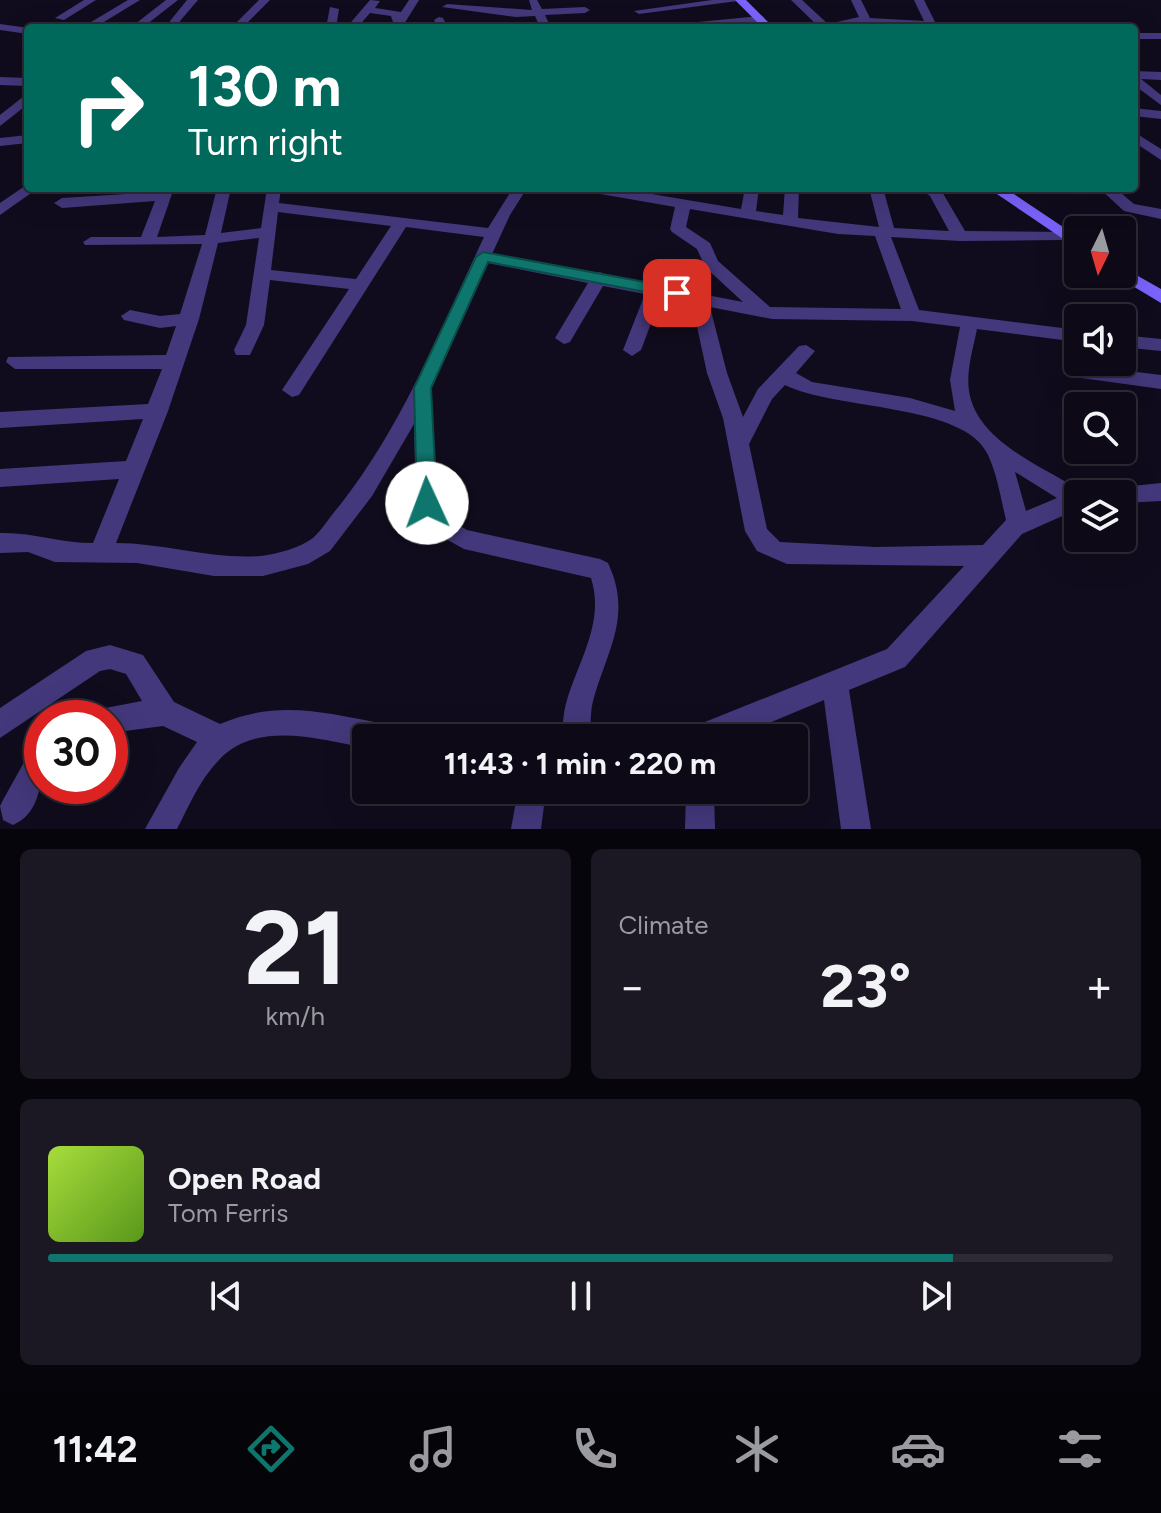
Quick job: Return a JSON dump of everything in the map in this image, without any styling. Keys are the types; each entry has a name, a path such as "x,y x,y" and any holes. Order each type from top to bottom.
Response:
{"street":[{"path":"60,18 91,0"},
{"path":"140,24 173,0"},
{"path":"175,24 193,0"},
{"path":"240,24 265,0"},
{"path":"355,24 377,0"},
{"path":"401,24 414,0"},
{"path":"532,0 544,24"},
{"path":"630,0 639,11 641,24"},
{"path":"639,11 740,0 765,24"},
{"path":"796,0 822,24"},
{"path":"853,0 858,23 892,24"},
{"path":"919,0 926,24"},
{"path":"92,24 129,1"},
{"path":"447,7 473,5 507,14 539,14 582,6"},
{"path":"332,24 334,9"},
{"path":"367,10 396,13 400,24"},
{"path":"708,24 760,19"},
{"path":"3,29 24,31"},
{"path":"1138,36 1161,36"},
{"path":"1138,77 1161,76"},
{"path":"0,81 24,82"},
{"path":"1138,81 1161,101"},
{"path":"0,122 24,101"},
{"path":"1138,112 1161,115"},
{"path":"1138,124 1161,123"},
{"path":"0,142 24,139"},
{"path":"1138,139 1161,156"},
{"path":"0,210 24,192"},
{"path":"62,203 165,192 147,242"},
{"path":"100,553 158,411 190,319 223,192"},
{"path":"243,350 255,325 274,192"},
{"path":"0,543 29,542 55,552 137,553 214,566 263,566 308,554 322,544 364,490 422,388 494,233 518,192"},
{"path":"639,192 661,194 685,205 748,216 885,233 1064,239"},
{"path":"690,192 678,229 704,246 711,263 764,311"},
{"path":"748,216 751,192"},
{"path":"790,222 792,192"},
{"path":"877,192 885,233 912,315"},
{"path":"934,192 960,236"},
{"path":"1001,192 1064,234"},
{"path":"1111,192 1129,208 1161,214"},
{"path":"272,207 494,233"},
{"path":"292,390 401,223"},
{"path":"91,242 212,239 269,232"},
{"path":"483,257 600,277 764,311 912,315 1064,334"},
{"path":"264,274 360,285"},
{"path":"564,338 600,277"},
{"path":"1136,281 1161,297"},
{"path":"632,350 655,289"},
{"path":"699,297 717,373 733,418 756,531 763,544 774,551 876,557 990,555"},
{"path":"130,316 160,322 190,319"},
{"path":"970,321 959,390 973,424 997,448 1064,490"},
{"path":"1136,342 1161,345"},
{"path":"737,447 765,394 806,351"},
{"path":"15,362 175,362"},
{"path":"783,375 808,388 910,405 973,424"},
{"path":"1113,376 1161,382"},
{"path":"422,388 427,503 434,519 447,532 464,539 590,565 600,570 605,581 608,628 579,705 577,724"},
{"path":"0,420 158,411"},
{"path":"997,448 1019,525"},
{"path":"0,478 134,469"},
{"path":"1136,493 1161,492"},
{"path":"734,724 896,658 1019,525 1064,505"},
{"path":"0,724 82,667 110,657 134,664 164,712 221,739"},
{"path":"835,683 856,829"},
{"path":"128,717 164,712"},
{"path":"160,829 208,752 239,728 268,723 302,724 352,732"},
{"path":"13,810 24,790"},
{"path":"526,829 530,804"},
{"path":"700,804 700,829"}],"route":[{"path":"427,503 422,388 483,257 677,293"}]}
